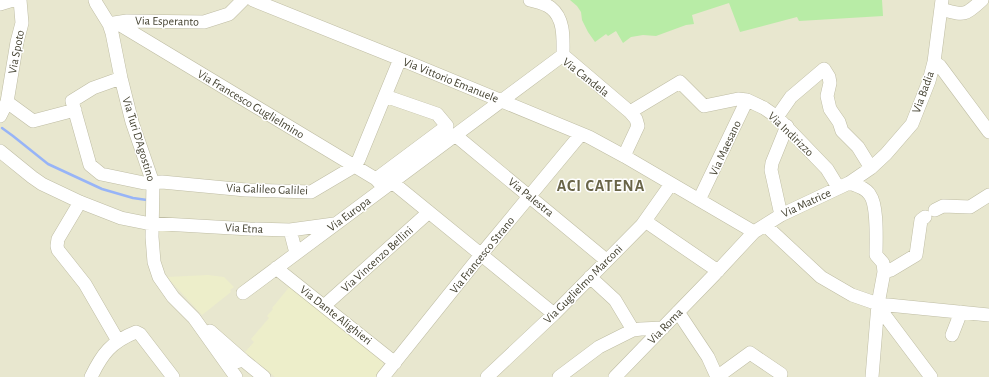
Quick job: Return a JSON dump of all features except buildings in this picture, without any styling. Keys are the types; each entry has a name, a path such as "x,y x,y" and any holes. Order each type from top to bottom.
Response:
{"street":[{"path":"0,4 13,0"},
{"name":"Via Spoto","path":"0,116 7,102 17,42 22,23 20,0"},
{"name":"Via Esperanto","path":"113,24 127,21 204,22 229,14 243,0"},
{"path":"530,0 551,8 560,21 563,30 562,55"},
{"path":"970,11 982,0"},
{"name":"Via Turi D'Agostino","path":"94,1 113,24 121,78 132,122 153,184 152,223 154,262 158,277 173,297 194,318 233,373"},
{"name":"Via Vittorio Emanuele","path":"259,1 502,100 581,134 624,156 671,184 701,198 754,232"},
{"path":"941,5 960,14 989,7"},
{"name":"Via Badia","path":"871,168 883,157 912,124 934,62 941,5"},
{"name":"Via Francesco Guglielmino","path":"113,24 384,183 429,212 554,314"},
{"name":"Via Candela","path":"455,135 562,55 630,112 636,119 638,126 624,156"},
{"path":"355,166 400,59"},
{"path":"934,62 940,66 989,132"},
{"path":"777,117 791,97 824,69 829,77 830,83 827,96 830,109 839,122 842,131 858,147 871,168"},
{"path":"7,102 33,121 75,110 72,101 93,88 121,78"},
{"name":"Via Indirizzo","path":"630,112 680,82 704,106 738,99 747,100 764,108 777,117 843,185"},
{"path":"384,183 448,126 437,114 385,96"},
{"name":"Via Maesano","path":"701,198 747,100"},
{"name":"Via Galileo Galilei","path":"75,110 90,165 101,174 144,183 153,184 162,182 246,190 311,192 355,166"},
{"path":"781,215 771,170 772,163 787,126"},
{"name":"Via Francesco Strano","path":"383,377 581,134"},
{"name":"Via Europa","path":"336,224 384,183 455,135"},
{"name":"Via Palestra","path":"455,135 606,260"},
{"name":"Via Etna","path":"0,151 42,184 80,202 120,218 152,223 250,229 318,231 336,224"},
{"name":"Via Matrice","path":"754,232 781,215 843,185 871,168"},
{"name":"Via Guglielmo Marconi","path":"487,377 554,314 645,222 671,184"},
{"path":"843,185 857,185 870,195 873,202 876,226 876,255 883,263 884,272 878,304 872,377"},
{"path":"884,272 891,270 916,255 927,216 942,206 970,206 989,195"},
{"path":"80,202 58,239 58,250 84,284 118,341"},
{"name":"Via Vincenzo Bellini","path":"324,306 429,212"},
{"path":"645,222 716,273"},
{"path":"765,225 822,277 852,295 878,304 989,315"},
{"path":"290,230 296,253"},
{"name":"Via Europa","path":"243,293 296,253 318,231"},
{"name":"Via Roma","path":"615,377 754,232"},
{"name":"Via Dante Alighieri","path":"276,268 395,363"},
{"path":"590,277 614,300 633,330"},
{"path":"878,304 931,377"},
{"path":"678,312 708,357 717,377 750,354 781,374"},
{"path":"952,335 961,312"},
{"path":"194,318 264,377"},
{"path":"559,377 599,347 633,330 663,328"},
{"path":"91,377 105,352 118,341 136,332 140,334 173,377"},
{"path":"233,373 234,364 243,360"}],"shaded area":[{"path":"0,0 989,0 989,377 0,377"},
{"path":"208,275 224,277 234,287 230,290 231,292 202,315 167,277"},
{"path":"291,285 383,360 383,368 376,377 275,377 245,352 254,342 251,339 269,318 267,316 273,309 272,308"}],"green space":[{"path":"570,0 882,0 883,16 799,21 797,17 740,32 729,3 692,15 694,24 686,25 656,36 643,35 631,37 623,43 616,31 608,36 606,34 595,42 582,20 581,12"}],"waterway":[{"path":"2,128 48,164 102,189 133,198 147,200"}],"district":[{"name":"ACI CATENA","path":"601,185"}]}
